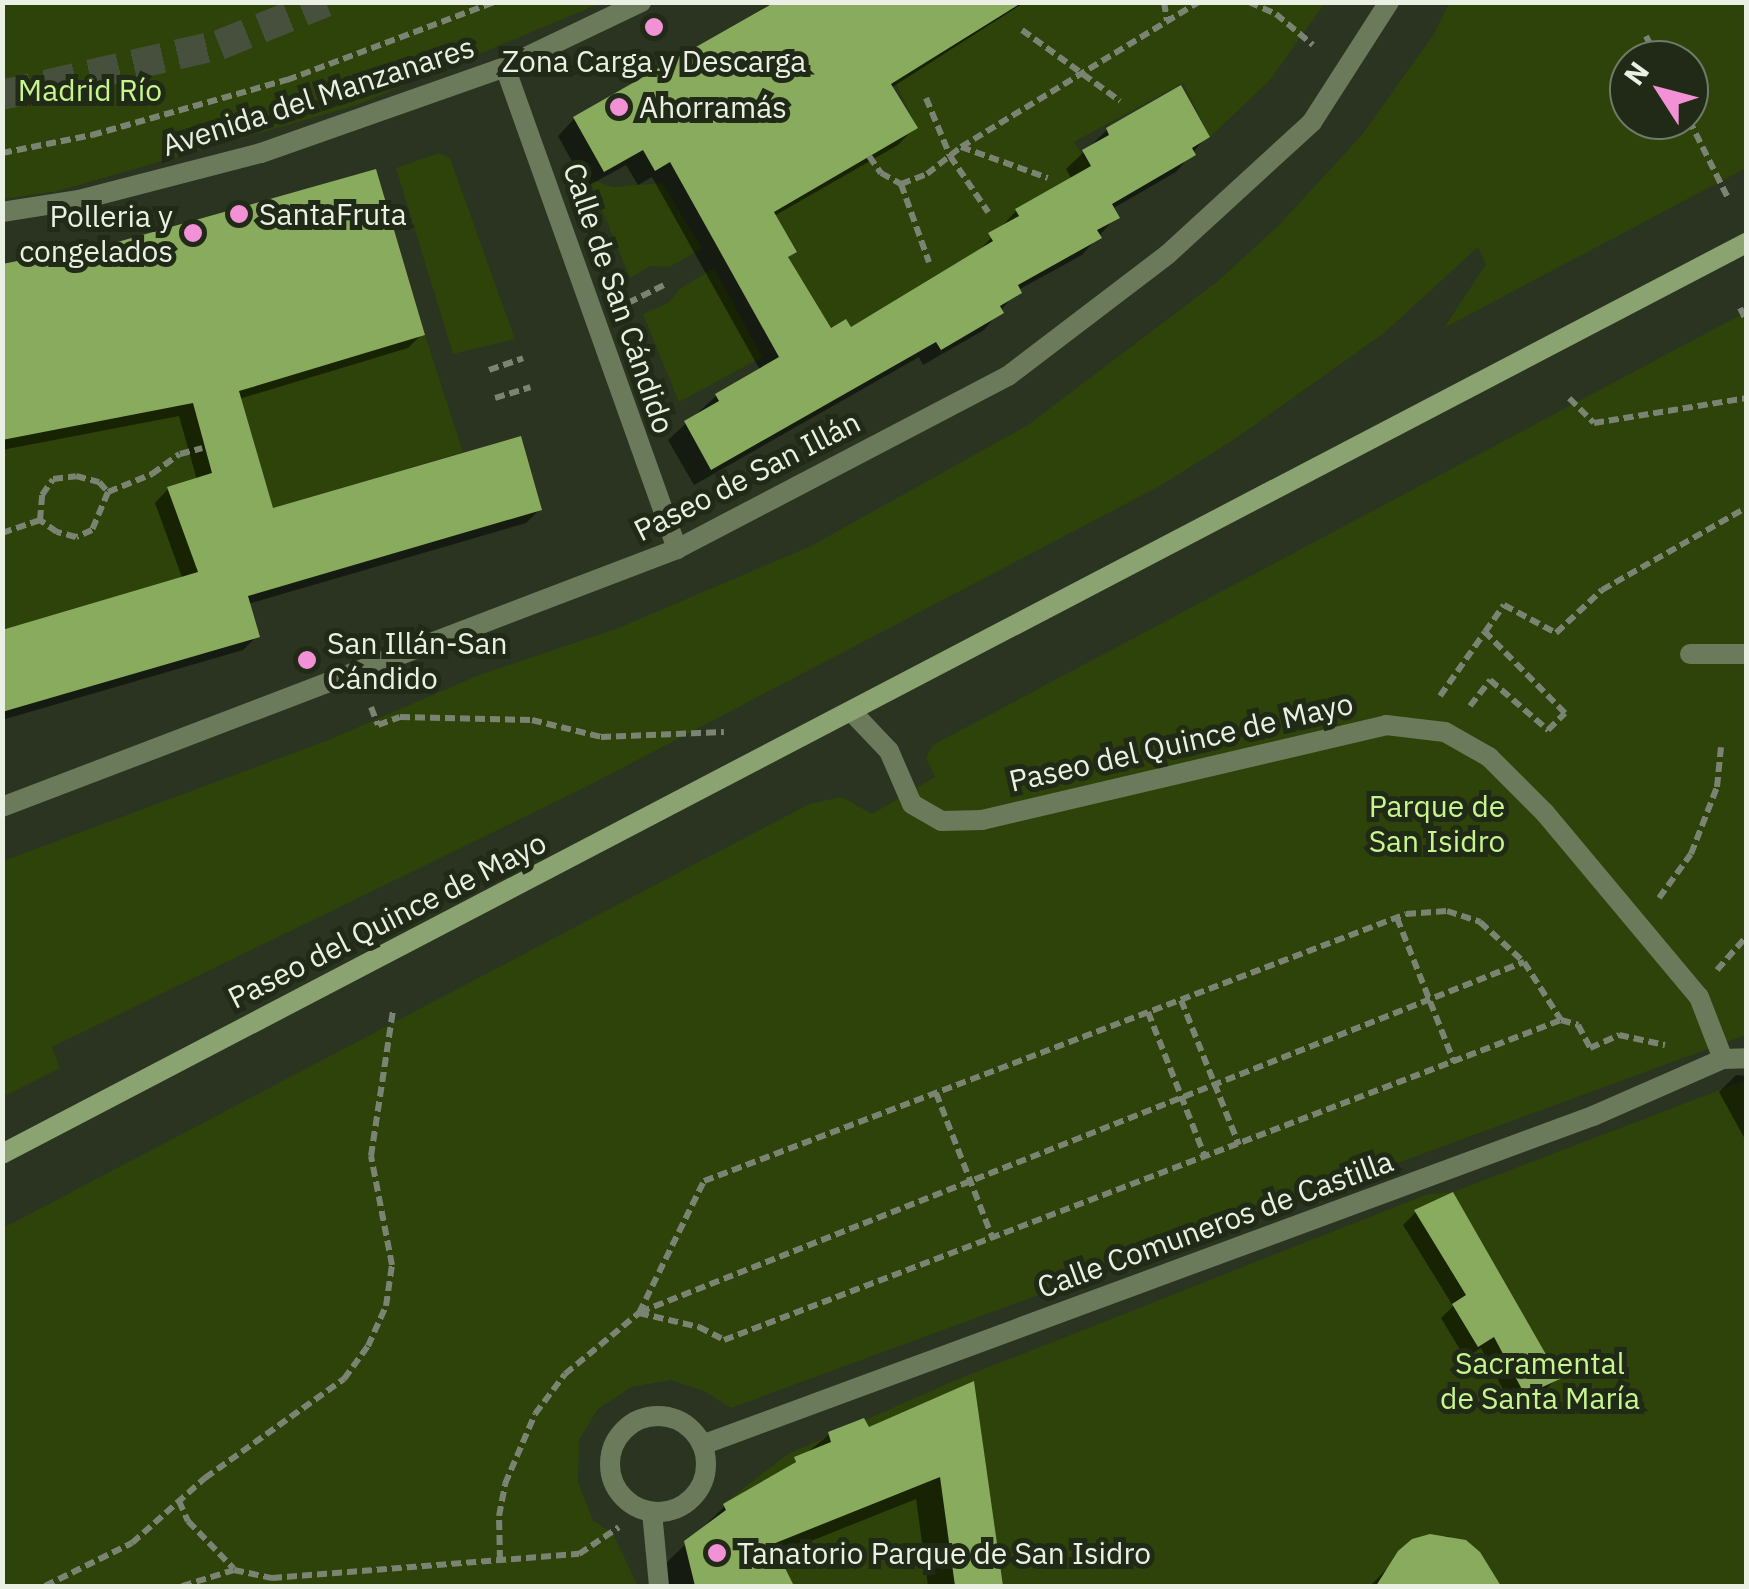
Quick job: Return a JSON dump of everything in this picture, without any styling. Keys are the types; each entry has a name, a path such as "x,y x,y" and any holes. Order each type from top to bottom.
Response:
{"street":[{"name":"Avenida del Manzanares","path":"2,212 79,200 260,153 505,67 641,2"},
{"name":"Paseo de San Illán","path":"2,807 676,550 1008,376 1154,265 1312,122 1389,2"},
{"name":"Calle de San Cándido","path":"505,67 676,550"},
{"name":"Paseo del Quince de Mayo","path":"2,1154 1746,243"},
{"path":"1690,654 1746,654"},
{"name":"Paseo del Quince de Mayo","path":"852,712 889,751 912,804 942,820 982,820 1386,725 1445,732 1489,756 1545,813 1699,997 1722,1058"},
{"name":"Calle Comuneros de Castilla","path":"702,1445 1592,1116 1722,1058 1746,1058"},
{"path":"664,1416 680,1421 702,1445 705,1474 692,1499 668,1512 644,1510 622,1498 610,1467 619,1436 631,1424 664,1416"},
{"path":"644,1510 659,1586"}],"path":[{"path":"2,153 92,135 286,80 494,2"},
{"path":"1164,2 1167,22"},
{"path":"901,184 927,174 961,147 1199,2"},
{"path":"1248,2 1276,14 1313,45"},
{"path":"1022,30 1120,101"},
{"path":"1646,36 1648,40"},
{"path":"926,98 950,156 988,212"},
{"path":"1698,140 1728,198"},
{"path":"961,147 1048,178"},
{"path":"869,156 881,173 901,184 929,262"},
{"path":"628,303 664,285"},
{"path":"1740,308 1746,320"},
{"path":"489,370 523,358"},
{"path":"495,398 530,387"},
{"path":"1569,398 1594,423 1746,398"},
{"path":"40,520 57,532 76,536 92,530 108,492 152,474 180,454 202,448"},
{"path":"40,520 42,494 53,478 76,476 99,482 108,492"},
{"path":"1435,703 1504,605 1556,633 1602,590 1746,508"},
{"path":"2,532 40,520"},
{"path":"1466,711 1490,680 1548,730 1564,713 1485,632"},
{"path":"371,707 378,725 400,717 532,720 601,738 724,732"},
{"path":"1655,904 1691,854 1716,788 1721,746"},
{"path":"639,1312 704,1181 1397,918 1448,912 1480,922 1524,962 1562,1020"},
{"path":"1397,918 1454,1062"},
{"path":"1716,971 1746,937"},
{"path":"500,1560 499,1516 505,1484 535,1414 565,1374 639,1312 1524,962"},
{"path":"1182,1000 1239,1144"},
{"path":"45,1586 132,1542 180,1501 344,1379 368,1346 386,1306 392,1266 370,1156 393,1010"},
{"path":"1148,1012 1205,1157"},
{"path":"639,1312 699,1327 724,1340 1562,1020 1578,1025 1590,1048 1619,1034 1722,1058"},
{"path":"936,1093 993,1238"},
{"path":"180,1501 188,1521 234,1570"},
{"path":"182,1586 234,1570 272,1578 580,1554 644,1510"}],"green space":[{"name":"Madrid Río","path":"2,3 601,3 357,105 58,191 3,199"},
{"path":"1023,3 1325,3 1270,80 1210,137 1183,83 1074,142 1094,173 989,233 996,246 851,327 846,319 829,328 788,257 797,251 774,212 917,128 895,82"},
{"path":"1449,3 1746,3 1746,168 1444,328 1486,264 1478,247 1384,333 1232,441 1158,487 588,786 52,1047 60,1068 3,1097 3,861 326,741 479,675 616,629 811,546 1028,425 1218,281 1277,227 1362,135 1434,34"},
{"path":"439,153 450,158 515,339 453,354 396,168"},
{"path":"589,179 613,187 662,183 702,249 669,267 651,266 630,278"},
{"path":"714,268 762,357 679,402 643,314 668,303 681,288"},
{"name":"Parque de San Isidro","path":"1746,312 1746,1035 731,1408 704,1391 671,1380 631,1387 598,1409 579,1440 578,1482 593,1520 613,1534 638,1586 3,1586 3,1228 809,804 842,797 872,814 935,777 926,758 933,745"},
{"path":"425,335 463,452 227,522 238,562 3,630 2,439 193,403"},
{"name":"Sacramental de Santa María","path":"1746,1080 1746,1586 764,1586 723,1504 788,1454 951,1382 1428,1194 1453,1192"}],"building":[{"path":"775,2 1023,2 891,84 918,128 774,212 797,252 788,257 831,328 846,319 851,327 993,241 988,233 1019,216 1015,209 1091,166 1082,150 1109,135 1106,128 1181,85 1210,137 1192,148 1196,155 1112,204 1120,218 1097,230 1102,238 1018,285 1022,293 1000,306 1004,313 941,350 936,342 711,470 684,421 719,401 715,394 779,357 670,162 655,171 643,150 604,172 573,117"},
{"path":"376,169 425,335 239,391 273,508 521,436 542,510 248,596 260,637 2,712 2,630 198,572 167,487 212,473 193,403 2,440 2,264 121,241"},
{"path":"1453,1192 1560,1379 1525,1395 1494,1337 1478,1347 1452,1304 1466,1295 1414,1210"},
{"path":"974,1381 1003,1586 955,1586 940,1477 773,1544 794,1586 695,1586 684,1541 726,1510 723,1504 796,1462 794,1457 831,1442 828,1432 864,1418 869,1427"},
{"path":"1430,1534 1466,1540 1480,1552 1501,1586 1376,1586 1398,1551 1412,1539"}],"tunnel":[{"path":"2,95 219,45 326,2"}],"place":[{"name":"Zona Carga y Descarga","path":"654,27"},
{"name":"Ahorramás","path":"619,107"},
{"name":"SantaFruta","path":"239,214"},
{"name":"Polleria y congelados","path":"193,233"},
{"name":"San Illán-San Cándido","path":"307,660"},
{"name":"Tanatorio Parque de San Isidro","path":"717,1553"}]}
